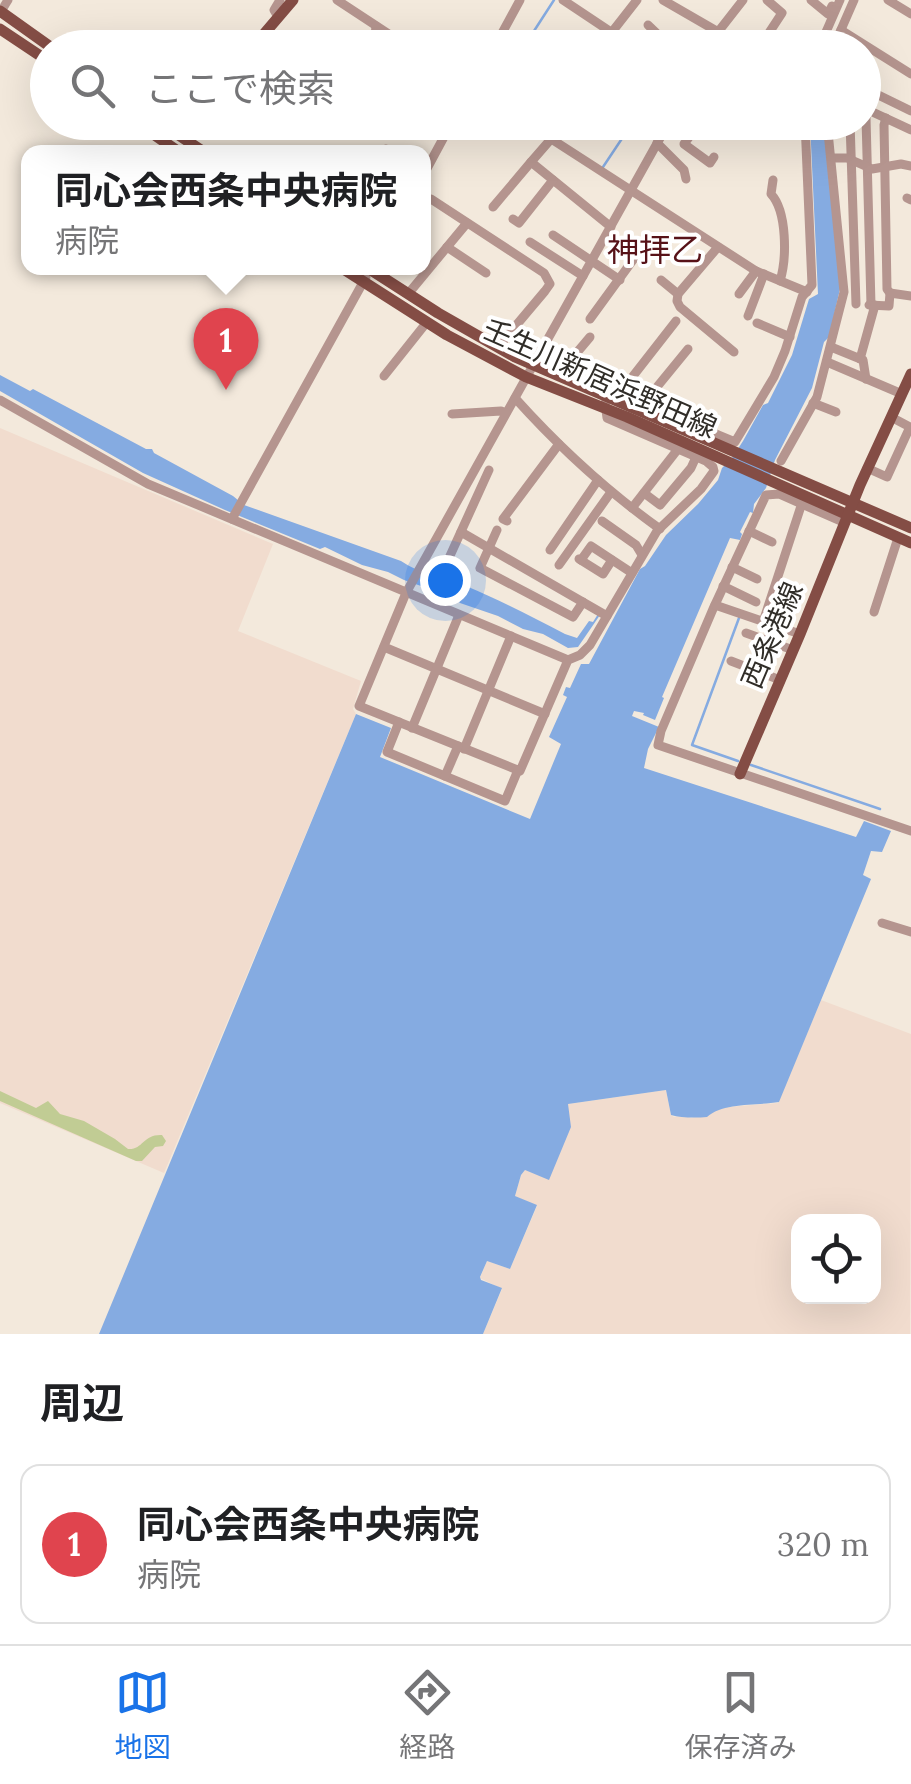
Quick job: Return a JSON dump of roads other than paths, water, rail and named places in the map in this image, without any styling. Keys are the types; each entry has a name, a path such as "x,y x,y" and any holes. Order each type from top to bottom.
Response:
{"main road":[{"path":"268,30 293,0"},
{"path":"0,12 30,33"},
{"path":"0,29 30,49"},
{"name":"壬生川新居浜野田線","path":"352,275 480,354 526,377 606,409 634,407"},
{"name":"壬生川新居浜野田線","path":"380,275 498,347 634,407 911,543"},
{"path":"849,514 911,374"},
{"name":"壬生川新居浜野田線","path":"849,514 911,528"},
{"name":"西条港線","path":"740,774 849,514"}],"street":[{"path":"0,12 8,0"},
{"path":"278,18 274,10 280,0"},
{"path":"337,0 382,30"},
{"path":"504,30 520,0"},
{"path":"563,0 609,30"},
{"path":"614,30 637,0"},
{"path":"663,0 715,30"},
{"path":"722,0 735,10"},
{"path":"720,30 743,0"},
{"path":"767,0 782,13 771,30"},
{"path":"811,0 828,14 838,0"},
{"path":"826,30 838,0"},
{"path":"841,30 854,0"},
{"path":"888,0 911,14"},
{"path":"376,26 376,30"},
{"path":"648,26 653,30"},
{"path":"881,55 911,74"},
{"path":"881,96 911,111"},
{"path":"881,116 911,130"},
{"path":"842,304 889,306 886,118"},
{"path":"493,207 549,140"},
{"path":"552,140 760,273 808,292"},
{"path":"518,770 359,706 407,590 659,140"},
{"path":"662,140 684,170 686,179"},
{"path":"687,140 684,144 710,163 714,157"},
{"path":"676,321 619,394 634,407 735,442 763,398 812,276 806,140"},
{"path":"829,140 844,283 830,348 813,403 772,478 658,742 661,748 911,831"},
{"path":"850,140 856,304"},
{"path":"860,359 873,305 867,140"},
{"path":"831,158 851,160 869,168 911,166"},
{"path":"532,162 611,227"},
{"path":"513,218 518,223 554,180"},
{"path":"773,180 772,194 780,204 784,246 780,280"},
{"path":"431,199 548,278 546,291 498,347"},
{"path":"431,266 467,223"},
{"path":"553,234 620,280"},
{"path":"840,245 887,241"},
{"path":"530,242 584,276"},
{"path":"447,246 486,272"},
{"path":"718,247 678,294 677,302 734,352"},
{"path":"590,319 638,253"},
{"path":"548,278 566,265"},
{"path":"760,273 755,321 790,337"},
{"path":"739,294 760,273"},
{"path":"233,517 366,275"},
{"path":"408,294 423,275"},
{"path":"662,280 678,294"},
{"path":"890,293 911,296"},
{"path":"384,376 427,322"},
{"path":"558,375 590,337"},
{"path":"830,348 864,360 866,378"},
{"path":"634,407 688,349"},
{"path":"826,362 905,392"},
{"path":"399,722 387,752 505,801 568,660 586,651 660,528 714,471 710,464 696,457 607,418 604,395"},
{"path":"515,398 611,492 660,528"},
{"path":"0,400 148,484 568,660"},
{"path":"813,403 836,412"},
{"path":"452,414 501,410 506,414"},
{"path":"868,468 887,477 910,427 891,417"},
{"path":"507,521 504,519 559,444"},
{"path":"632,508 678,449"},
{"path":"644,493 660,504 696,457"},
{"path":"444,569 487,475 473,472"},
{"path":"772,478 775,493 849,514"},
{"path":"550,550 598,480"},
{"path":"559,565 611,492"},
{"path":"764,622 802,503"},
{"path":"602,522 636,546 642,555"},
{"path":"497,530 480,568 573,617 582,602"},
{"path":"749,531 772,542"},
{"path":"461,532 607,616"},
{"path":"874,612 898,538"},
{"path":"612,560 603,574 577,558 590,546 612,560 632,573"},
{"path":"732,567 757,578"},
{"path":"724,586 756,602"},
{"path":"714,605 800,634"},
{"path":"412,728 459,615"},
{"path":"746,634 793,650"},
{"path":"445,776 488,691 510,636"},
{"path":"384,647 545,714"},
{"path":"731,662 780,680"},
{"path":"882,923 911,932"}],"water":[{"path":"811,140 826,140 840,289 812,388 775,460 766,488 740,532 740,540 730,538 655,720 634,711 632,716 659,727 644,768 856,837 864,821 891,831 882,852 871,851 863,875 871,879 779,1102 731,1107 693,1118 671,1115 666,1090 568,1104 571,1127 549,1180 525,1170 521,1175 515,1196 537,1205 510,1269 487,1261 480,1277 502,1288 483,1334 99,1334 356,714 391,728 380,757 530,819 561,744 549,737 567,697 563,695 566,687 570,688 581,664 589,664 640,569 718,480 722,468 768,403 792,355 809,299 818,294"},
{"path":"0,375 152,449 244,505 466,586 565,634 577,638 589,621 600,615 578,647 568,648 543,634 460,603 425,584 421,586 362,565 325,547 320,549 143,473 0,391"}],"waterway":[{"path":"535,30 554,0"},
{"path":"603,167 621,140"},
{"path":"738,761 692,745 739,618"},
{"path":"751,765 880,809"}],"place":[{"name":"同心会西条中央病院","path":"226,390"}],"district":[{"name":"神拝乙","path":"655,249"}]}
